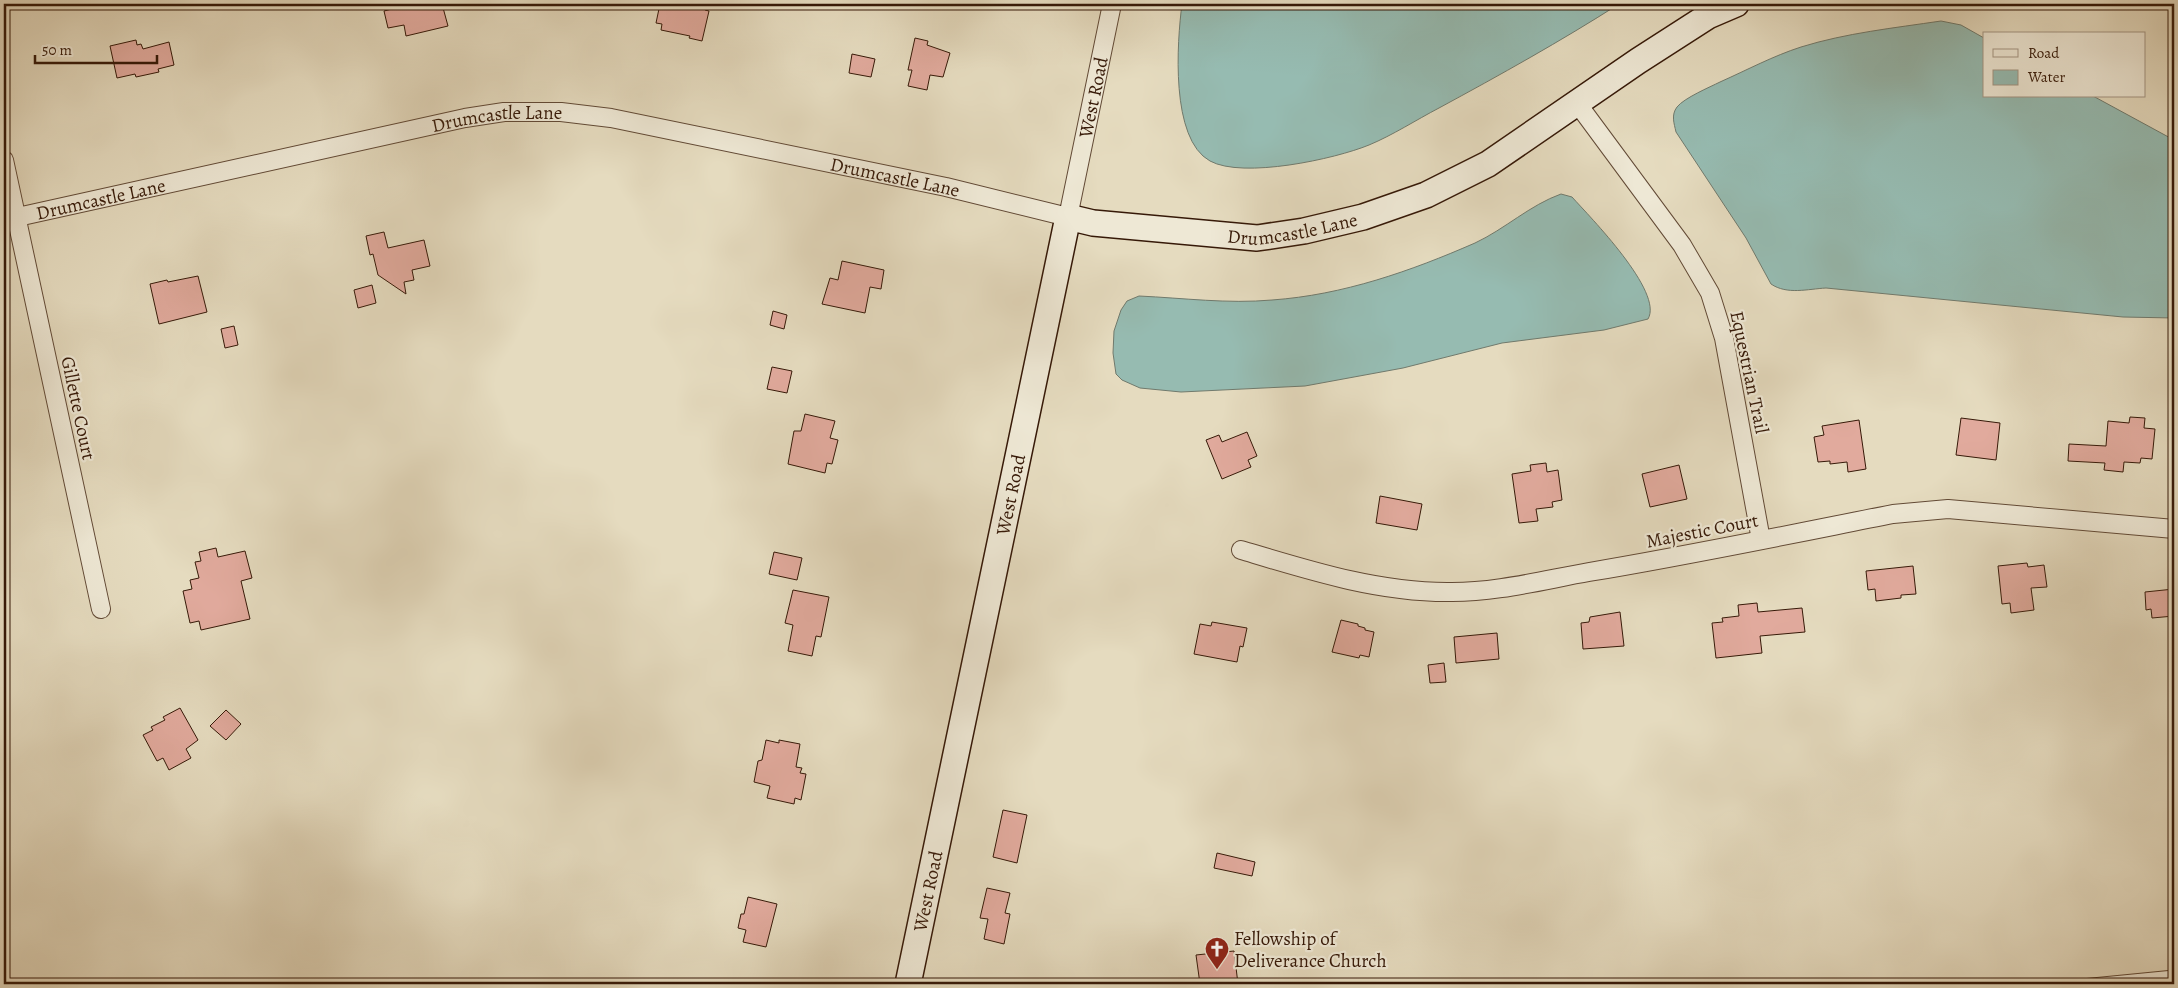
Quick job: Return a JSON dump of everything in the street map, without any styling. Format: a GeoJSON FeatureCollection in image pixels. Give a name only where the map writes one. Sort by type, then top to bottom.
{"type":"FeatureCollection","features":[{"type":"Feature","properties":{"kind":"street","name":"West Road"},"geometry":{"type":"LineString","coordinates":[[908,984],[1112,4]]}},
{"type":"Feature","properties":{"kind":"street","name":"Drumcastle Lane"},"geometry":{"type":"LineString","coordinates":[[10,218],[465,118],[504,112],[561,112],[604,117],[718,140],[1011,202],[1093,223],[1257,238],[1304,231],[1363,217],[1426,195],[1488,164],[1638,61],[1708,16],[1736,4]]}},
{"type":"Feature","properties":{"kind":"street","name":"Equestrian Trail"},"geometry":{"type":"LineString","coordinates":[[1577,103],[1682,245],[1710,293],[1724,338],[1761,540]]}},
{"type":"Feature","properties":{"kind":"street","name":"Gillette Court"},"geometry":{"type":"LineString","coordinates":[[4,160],[10,218],[101,609]]}},
{"type":"Feature","properties":{"kind":"street","name":"Majestic Court"},"geometry":{"type":"LineString","coordinates":[[1241,550],[1328,575],[1370,584],[1405,590],[1448,592],[1489,590],[1662,560],[1893,514],[1948,509],[2174,529]]}},
{"type":"Feature","properties":{"kind":"lane"},"geometry":{"type":"LineString","coordinates":[[2082,984],[2174,975]]}},
{"type":"Feature","properties":{"kind":"water"},"geometry":{"type":"Polygon","coordinates":[[[1182,4],[1619,4],[1507,70],[1369,145],[1312,161],[1266,168],[1244,168],[1225,166],[1210,161],[1197,149],[1188,133],[1182,112],[1179,89],[1178,65],[1182,4]]]}},
{"type":"Feature","properties":{"kind":"water"},"geometry":{"type":"Polygon","coordinates":[[[1941,21],[1961,25],[1983,37],[1983,98],[2097,98],[2174,140],[2174,318],[2123,317],[1826,288],[1791,290],[1771,284],[1746,238],[1676,132],[1674,122],[1675,110],[1685,100],[1704,90],[1770,59],[1801,47],[1853,34],[1941,21]]]}},
{"type":"Feature","properties":{"kind":"water"},"geometry":{"type":"Polygon","coordinates":[[[1561,194],[1572,197],[1623,255],[1645,291],[1650,307],[1648,319],[1604,330],[1502,343],[1403,368],[1305,386],[1181,392],[1140,388],[1122,380],[1116,374],[1113,353],[1114,331],[1121,310],[1127,301],[1139,296],[1255,301],[1298,297],[1351,287],[1401,272],[1475,243],[1539,204],[1561,194]]]}},
{"type":"Feature","properties":{"kind":"building"},"geometry":{"type":"Polygon","coordinates":[[[399,4],[442,4],[448,26],[406,36],[404,25],[388,28],[384,11],[400,7],[399,4]]]}},
{"type":"Feature","properties":{"kind":"building"},"geometry":{"type":"Polygon","coordinates":[[[660,4],[706,4],[705,10],[709,11],[702,41],[689,38],[690,36],[661,30],[662,24],[656,23],[660,4]]]}},
{"type":"Feature","properties":{"kind":"building"},"geometry":{"type":"Polygon","coordinates":[[[915,38],[928,41],[927,45],[950,53],[943,77],[930,75],[927,90],[908,86],[912,70],[908,70],[915,38]]]}},
{"type":"Feature","properties":{"kind":"building"},"geometry":{"type":"Polygon","coordinates":[[[136,40],[137,45],[141,44],[143,49],[169,42],[174,65],[158,69],[159,72],[136,77],[135,74],[117,78],[110,46],[136,40]]]}},
{"type":"Feature","properties":{"kind":"building"},"geometry":{"type":"Polygon","coordinates":[[[852,54],[875,59],[871,77],[849,73],[852,54]]]}},
{"type":"Feature","properties":{"kind":"building"},"geometry":{"type":"Polygon","coordinates":[[[384,232],[388,248],[424,240],[430,266],[412,270],[414,280],[404,282],[406,294],[378,275],[373,254],[370,255],[366,236],[384,232]]]}},
{"type":"Feature","properties":{"kind":"building"},"geometry":{"type":"Polygon","coordinates":[[[842,261],[884,270],[881,289],[870,287],[865,313],[822,304],[830,278],[838,280],[842,261]]]}},
{"type":"Feature","properties":{"kind":"building"},"geometry":{"type":"Polygon","coordinates":[[[198,276],[207,312],[159,324],[150,284],[198,276]]]}},
{"type":"Feature","properties":{"kind":"building"},"geometry":{"type":"Polygon","coordinates":[[[372,285],[376,303],[358,308],[354,290],[372,285]]]}},
{"type":"Feature","properties":{"kind":"building"},"geometry":{"type":"Polygon","coordinates":[[[773,311],[787,315],[784,329],[770,325],[773,311]]]}},
{"type":"Feature","properties":{"kind":"building"},"geometry":{"type":"Polygon","coordinates":[[[234,326],[238,345],[225,348],[221,329],[234,326]]]}},
{"type":"Feature","properties":{"kind":"building"},"geometry":{"type":"Polygon","coordinates":[[[772,367],[792,371],[787,393],[767,389],[772,367]]]}},
{"type":"Feature","properties":{"kind":"building"},"geometry":{"type":"Polygon","coordinates":[[[805,414],[835,421],[830,438],[838,440],[832,464],[827,463],[825,473],[788,464],[794,431],[801,431],[805,414]]]}},
{"type":"Feature","properties":{"kind":"building"},"geometry":{"type":"Polygon","coordinates":[[[2130,417],[2145,418],[2144,428],[2155,429],[2152,459],[2141,458],[2140,463],[2124,462],[2123,472],[2104,470],[2105,463],[2068,461],[2069,444],[2106,446],[2108,421],[2129,423],[2130,417]]]}},
{"type":"Feature","properties":{"kind":"building"},"geometry":{"type":"Polygon","coordinates":[[[1961,418],[2000,423],[1996,460],[1956,455],[1961,418]]]}},
{"type":"Feature","properties":{"kind":"building"},"geometry":{"type":"Polygon","coordinates":[[[1859,420],[1866,469],[1848,472],[1847,462],[1830,464],[1830,461],[1818,462],[1814,437],[1824,435],[1822,426],[1859,420]]]}},
{"type":"Feature","properties":{"kind":"building"},"geometry":{"type":"Polygon","coordinates":[[[1247,432],[1257,456],[1248,460],[1251,467],[1222,479],[1206,440],[1219,435],[1222,442],[1247,432]]]}},
{"type":"Feature","properties":{"kind":"building"},"geometry":{"type":"Polygon","coordinates":[[[1546,463],[1547,472],[1558,470],[1562,500],[1552,502],[1553,507],[1536,509],[1538,521],[1519,523],[1512,474],[1531,471],[1530,465],[1546,463]]]}},
{"type":"Feature","properties":{"kind":"building"},"geometry":{"type":"Polygon","coordinates":[[[1679,465],[1687,499],[1650,507],[1642,474],[1679,465]]]}},
{"type":"Feature","properties":{"kind":"building"},"geometry":{"type":"Polygon","coordinates":[[[1380,496],[1422,504],[1417,530],[1376,523],[1380,496]]]}},
{"type":"Feature","properties":{"kind":"building"},"geometry":{"type":"Polygon","coordinates":[[[216,548],[218,557],[245,551],[252,578],[241,581],[250,619],[201,630],[199,621],[190,623],[183,591],[192,589],[190,580],[199,578],[195,562],[201,561],[199,552],[216,548]]]}},
{"type":"Feature","properties":{"kind":"building"},"geometry":{"type":"Polygon","coordinates":[[[774,552],[802,558],[797,580],[769,574],[774,552]]]}},
{"type":"Feature","properties":{"kind":"building"},"geometry":{"type":"Polygon","coordinates":[[[2027,563],[2028,567],[2044,565],[2047,587],[2031,588],[2034,610],[2011,613],[2010,603],[2002,604],[1998,566],[2027,563]]]}},
{"type":"Feature","properties":{"kind":"building"},"geometry":{"type":"Polygon","coordinates":[[[1913,566],[1916,594],[1901,595],[1901,598],[1876,601],[1875,589],[1868,590],[1866,571],[1913,566]]]}},
{"type":"Feature","properties":{"kind":"building"},"geometry":{"type":"Polygon","coordinates":[[[2174,589],[2174,616],[2152,618],[2151,609],[2146,610],[2145,592],[2174,589]]]}},
{"type":"Feature","properties":{"kind":"building"},"geometry":{"type":"Polygon","coordinates":[[[793,590],[829,597],[821,637],[816,636],[812,656],[788,651],[793,625],[785,623],[793,590]]]}},
{"type":"Feature","properties":{"kind":"building"},"geometry":{"type":"Polygon","coordinates":[[[1757,603],[1758,612],[1802,608],[1805,632],[1760,636],[1762,653],[1716,658],[1712,623],[1723,622],[1722,618],[1739,616],[1738,605],[1757,603]]]}},
{"type":"Feature","properties":{"kind":"building"},"geometry":{"type":"Polygon","coordinates":[[[1620,612],[1624,646],[1583,649],[1581,623],[1589,622],[1590,617],[1620,612]]]}},
{"type":"Feature","properties":{"kind":"building"},"geometry":{"type":"Polygon","coordinates":[[[1341,620],[1358,624],[1358,626],[1365,628],[1365,630],[1374,632],[1369,657],[1360,655],[1359,658],[1332,652],[1341,620]]]}},
{"type":"Feature","properties":{"kind":"building"},"geometry":{"type":"Polygon","coordinates":[[[1212,622],[1247,628],[1243,647],[1240,646],[1237,662],[1194,654],[1200,624],[1211,626],[1212,622]]]}},
{"type":"Feature","properties":{"kind":"building"},"geometry":{"type":"Polygon","coordinates":[[[1497,633],[1499,659],[1456,663],[1454,637],[1497,633]]]}},
{"type":"Feature","properties":{"kind":"building"},"geometry":{"type":"Polygon","coordinates":[[[1444,663],[1446,682],[1430,683],[1428,665],[1444,663]]]}},
{"type":"Feature","properties":{"kind":"building"},"geometry":{"type":"Polygon","coordinates":[[[180,708],[198,740],[186,749],[191,758],[169,770],[163,758],[157,761],[143,735],[153,730],[151,727],[165,720],[163,717],[180,708]]]}},
{"type":"Feature","properties":{"kind":"building"},"geometry":{"type":"Polygon","coordinates":[[[226,710],[241,724],[226,740],[210,726],[226,710]]]}},
{"type":"Feature","properties":{"kind":"building"},"geometry":{"type":"Polygon","coordinates":[[[766,740],[779,743],[779,740],[800,744],[796,767],[802,768],[800,773],[806,774],[801,800],[795,798],[794,804],[767,798],[770,786],[754,782],[758,761],[762,760],[766,740]]]}},
{"type":"Feature","properties":{"kind":"building"},"geometry":{"type":"Polygon","coordinates":[[[1003,810],[1027,815],[1017,863],[993,857],[1003,810]]]}},
{"type":"Feature","properties":{"kind":"building"},"geometry":{"type":"Polygon","coordinates":[[[1217,853],[1255,862],[1252,876],[1214,868],[1217,853]]]}},
{"type":"Feature","properties":{"kind":"building"},"geometry":{"type":"Polygon","coordinates":[[[987,888],[1010,893],[1005,913],[1010,914],[1004,944],[984,939],[988,919],[980,918],[987,888]]]}},
{"type":"Feature","properties":{"kind":"building"},"geometry":{"type":"Polygon","coordinates":[[[748,897],[777,904],[766,947],[743,942],[746,930],[738,928],[748,897]]]}},
{"type":"Feature","properties":{"kind":"building","name":"Fellowship of Deliverance Church"},"geometry":{"type":"Polygon","coordinates":[[[1234,951],[1238,984],[1200,984],[1196,955],[1234,951]]]}},
{"type":"Feature","properties":{"kind":"place","name":"Fellowship of Deliverance Church"},"geometry":{"type":"Point","coordinates":[1217,970]}}]}
